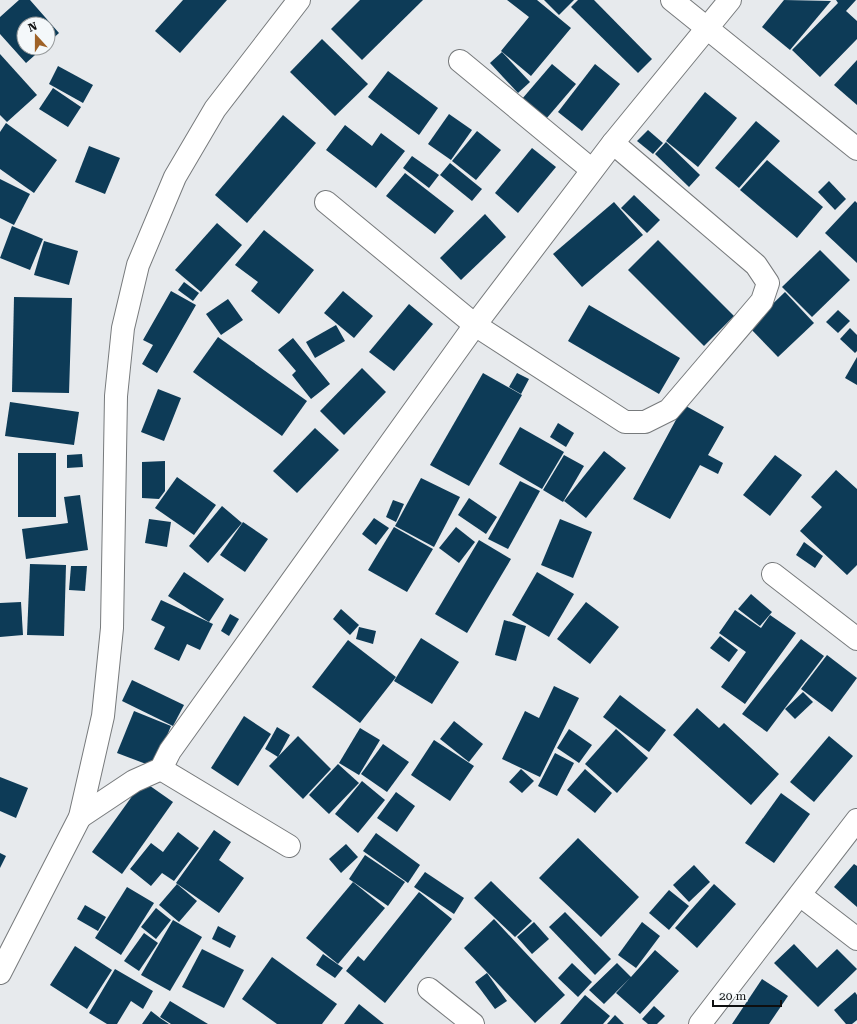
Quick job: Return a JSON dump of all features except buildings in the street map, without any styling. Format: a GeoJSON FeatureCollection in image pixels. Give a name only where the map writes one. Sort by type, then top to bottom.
{"type":"FeatureCollection","features":[{"type":"Feature","properties":{"kind":"street"},"geometry":{"type":"LineString","coordinates":[[0,973],[80,817],[103,716],[112,628],[116,396],[123,328],[138,265],[175,177],[215,109],[299,0]]}},
{"type":"Feature","properties":{"kind":"street"},"geometry":{"type":"LineString","coordinates":[[672,0],[857,149]]}},
{"type":"Feature","properties":{"kind":"street"},"geometry":{"type":"LineString","coordinates":[[80,817],[134,782],[161,769],[170,751],[475,325],[613,142],[730,0]]}},
{"type":"Feature","properties":{"kind":"street"},"geometry":{"type":"LineString","coordinates":[[460,61],[592,170]]}},
{"type":"Feature","properties":{"kind":"street"},"geometry":{"type":"LineString","coordinates":[[326,202],[475,325],[625,422],[645,422],[668,410],[762,301],[768,282],[756,265],[613,142]]}},
{"type":"Feature","properties":{"kind":"street"},"geometry":{"type":"LineString","coordinates":[[773,574],[857,639]]}},
{"type":"Feature","properties":{"kind":"street"},"geometry":{"type":"LineString","coordinates":[[161,769],[289,846]]}},
{"type":"Feature","properties":{"kind":"street"},"geometry":{"type":"LineString","coordinates":[[701,1024],[857,820]]}},
{"type":"Feature","properties":{"kind":"street"},"geometry":{"type":"LineString","coordinates":[[800,895],[857,939]]}},
{"type":"Feature","properties":{"kind":"street"},"geometry":{"type":"LineString","coordinates":[[429,989],[473,1024]]}}]}
